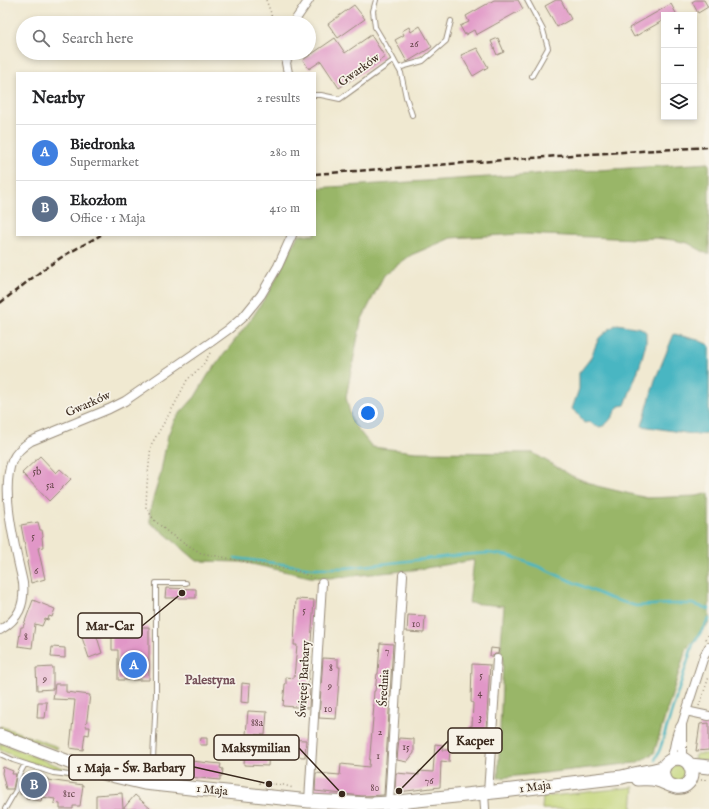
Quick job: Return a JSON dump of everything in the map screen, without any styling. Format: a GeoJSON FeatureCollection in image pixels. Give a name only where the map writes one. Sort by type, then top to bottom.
{"type":"FeatureCollection","features":[{"type":"Feature","properties":{"kind":"main road","name":"1 Maja"},"geometry":{"type":"LineString","coordinates":[[0,736],[90,770],[152,784],[309,801],[371,804],[486,793],[622,777],[634,773],[649,772],[667,764]]}},
{"type":"Feature","properties":{"kind":"main road"},"geometry":{"type":"LineString","coordinates":[[690,768],[690,780],[684,786],[675,788],[667,784],[663,776],[667,764],[677,758],[680,758],[690,768],[709,775]]}},
{"type":"Feature","properties":{"kind":"main road"},"geometry":{"type":"LineString","coordinates":[[690,768],[709,767]]}},
{"type":"Feature","properties":{"kind":"main road","name":"1 Maja"},"geometry":{"type":"LineString","coordinates":[[622,777],[655,779],[667,784]]}},
{"type":"Feature","properties":{"kind":"street"},"geometry":{"type":"LineString","coordinates":[[298,16],[309,0]]}},
{"type":"Feature","properties":{"kind":"street"},"geometry":{"type":"LineString","coordinates":[[287,60],[288,72]]}},
{"type":"Feature","properties":{"kind":"street","name":"Gwarków"},"geometry":{"type":"LineString","coordinates":[[0,630],[17,615],[24,592],[8,503],[8,478],[11,463],[14,457],[23,446],[125,401],[229,329],[244,316],[262,295],[278,266],[292,236]]}},
{"type":"Feature","properties":{"kind":"street","name":"Średnia"},"geometry":{"type":"LineString","coordinates":[[389,803],[403,575]]}},
{"type":"Feature","properties":{"kind":"street","name":"Świętej Barbary"},"geometry":{"type":"LineString","coordinates":[[309,801],[322,583]]}},
{"type":"Feature","properties":{"kind":"street"},"geometry":{"type":"LineString","coordinates":[[667,764],[673,755],[677,735],[704,656],[709,646]]}},
{"type":"Feature","properties":{"kind":"street"},"geometry":{"type":"LineString","coordinates":[[485,809],[497,659]]}},
{"type":"Feature","properties":{"kind":"street"},"geometry":{"type":"LineString","coordinates":[[686,711],[709,716]]}},
{"type":"Feature","properties":{"kind":"street"},"geometry":{"type":"LineString","coordinates":[[682,724],[682,754],[690,768]]}},
{"type":"Feature","properties":{"kind":"lane","name":"Gwarków"},"geometry":{"type":"LineString","coordinates":[[376,0],[373,12],[375,27],[401,73],[406,97],[412,115]]}},
{"type":"Feature","properties":{"kind":"lane"},"geometry":{"type":"LineString","coordinates":[[527,0],[544,30],[548,48],[532,76]]}},
{"type":"Feature","properties":{"kind":"lane"},"geometry":{"type":"LineString","coordinates":[[398,68],[423,60],[446,41],[451,21]]}},
{"type":"Feature","properties":{"kind":"lane","name":"Gwarków"},"geometry":{"type":"LineString","coordinates":[[316,95],[340,99],[394,60]]}},
{"type":"Feature","properties":{"kind":"lane"},"geometry":{"type":"LineString","coordinates":[[152,784],[156,694],[156,582],[186,583]]}},
{"type":"Feature","properties":{"kind":"lane"},"geometry":{"type":"LineString","coordinates":[[0,754],[13,760],[53,773],[78,776],[90,770]]}},
{"type":"Feature","properties":{"kind":"lane"},"geometry":{"type":"LineString","coordinates":[[5,809],[16,790],[19,775],[25,764]]}},
{"type":"Feature","properties":{"kind":"path"},"geometry":{"type":"LineString","coordinates":[[266,0],[271,16]]}},
{"type":"Feature","properties":{"kind":"path"},"geometry":{"type":"LineString","coordinates":[[211,352],[203,365],[187,380],[152,445],[147,484],[146,507],[154,520],[170,534],[201,553],[300,572],[322,583]]}},
{"type":"Feature","properties":{"kind":"path"},"geometry":{"type":"LineString","coordinates":[[696,714],[709,677]]}},
{"type":"Feature","properties":{"kind":"path"},"geometry":{"type":"LineString","coordinates":[[259,783],[279,785]]}},
{"type":"Feature","properties":{"kind":"green space"},"geometry":{"type":"Polygon","coordinates":[[[709,163],[709,255],[688,243],[673,240],[655,238],[636,239],[521,234],[451,238],[411,255],[384,275],[361,321],[346,397],[352,422],[372,447],[416,452],[533,453],[572,476],[597,486],[647,498],[697,496],[709,493],[709,623],[686,649],[654,753],[644,759],[635,763],[498,778],[503,660],[500,656],[504,606],[469,603],[474,560],[413,570],[329,578],[310,577],[243,562],[197,561],[162,531],[150,523],[150,511],[160,476],[168,435],[175,419],[195,397],[208,375],[252,318],[270,290],[297,236],[316,236],[316,188],[709,163]]]}},
{"type":"Feature","properties":{"kind":"green space"},"geometry":{"type":"Polygon","coordinates":[[[0,726],[58,747],[57,749],[0,730],[0,726]]]}},
{"type":"Feature","properties":{"kind":"green space"},"geometry":{"type":"Polygon","coordinates":[[[0,743],[71,771],[28,762],[0,750],[0,743]]]}},
{"type":"Feature","properties":{"kind":"green space"},"geometry":{"type":"Polygon","coordinates":[[[697,754],[709,754],[709,761],[694,760],[697,754]]]}},
{"type":"Feature","properties":{"kind":"green space"},"geometry":{"type":"Polygon","coordinates":[[[677,765],[683,767],[685,773],[683,779],[677,781],[671,779],[669,773],[671,767],[677,765]]]}},
{"type":"Feature","properties":{"kind":"green space"},"geometry":{"type":"Polygon","coordinates":[[[634,787],[632,809],[542,809],[543,797],[634,787]]]}},
{"type":"Feature","properties":{"kind":"water"},"geometry":{"type":"Polygon","coordinates":[[[617,324],[641,328],[646,332],[646,343],[640,365],[625,405],[619,406],[607,423],[599,427],[590,422],[584,423],[578,414],[572,409],[579,389],[579,373],[590,359],[599,338],[617,324]]]}},
{"type":"Feature","properties":{"kind":"water"},"geometry":{"type":"Polygon","coordinates":[[[674,334],[698,340],[709,345],[709,432],[698,435],[642,426],[655,380],[674,334]]]}},
{"type":"Feature","properties":{"kind":"building"},"geometry":{"type":"Polygon","coordinates":[[[494,0],[518,0],[523,9],[476,35],[474,30],[465,35],[460,26],[469,22],[466,16],[494,0]]]}},
{"type":"Feature","properties":{"kind":"building"},"geometry":{"type":"Polygon","coordinates":[[[556,0],[561,0],[571,19],[557,27],[545,6],[556,0]]]}},
{"type":"Feature","properties":{"kind":"building"},"geometry":{"type":"Polygon","coordinates":[[[695,0],[704,0],[708,7],[698,13],[692,2],[695,0]]]}},
{"type":"Feature","properties":{"kind":"building"},"geometry":{"type":"Polygon","coordinates":[[[671,4],[675,12],[661,12],[661,22],[634,37],[629,28],[671,4]]]}},
{"type":"Feature","properties":{"kind":"building"},"geometry":{"type":"Polygon","coordinates":[[[354,5],[365,19],[338,38],[328,24],[354,5]]]}},
{"type":"Feature","properties":{"kind":"building"},"geometry":{"type":"Polygon","coordinates":[[[420,26],[432,47],[407,62],[395,40],[404,35],[402,31],[409,27],[411,32],[420,26]]]}},
{"type":"Feature","properties":{"kind":"building"},"geometry":{"type":"Polygon","coordinates":[[[371,35],[385,57],[339,88],[321,61],[309,69],[303,60],[316,60],[316,51],[335,38],[345,53],[371,35]]]}},
{"type":"Feature","properties":{"kind":"building"},"geometry":{"type":"Polygon","coordinates":[[[498,38],[504,52],[497,55],[491,41],[498,38]]]}},
{"type":"Feature","properties":{"kind":"building"},"geometry":{"type":"Polygon","coordinates":[[[477,48],[488,67],[473,76],[461,55],[477,48]]]}},
{"type":"Feature","properties":{"kind":"building"},"geometry":{"type":"Polygon","coordinates":[[[40,456],[56,473],[60,469],[71,479],[49,501],[22,473],[40,456]]]}},
{"type":"Feature","properties":{"kind":"building"},"geometry":{"type":"Polygon","coordinates":[[[38,522],[43,536],[43,547],[38,548],[45,579],[31,583],[21,525],[38,522]]]}},
{"type":"Feature","properties":{"kind":"building"},"geometry":{"type":"Polygon","coordinates":[[[166,588],[196,589],[196,598],[165,598],[166,588]]]}},
{"type":"Feature","properties":{"kind":"building"},"geometry":{"type":"Polygon","coordinates":[[[296,599],[314,600],[308,685],[310,685],[309,708],[283,706],[286,677],[294,678],[297,645],[294,645],[296,599]]]}},
{"type":"Feature","properties":{"kind":"building"},"geometry":{"type":"Polygon","coordinates":[[[33,600],[55,609],[52,617],[49,616],[48,620],[45,619],[42,626],[35,624],[32,648],[18,646],[21,627],[23,627],[33,600]]]}},
{"type":"Feature","properties":{"kind":"building"},"geometry":{"type":"Polygon","coordinates":[[[408,615],[425,616],[424,633],[407,632],[408,615]]]}},
{"type":"Feature","properties":{"kind":"building"},"geometry":{"type":"Polygon","coordinates":[[[93,624],[102,653],[89,658],[79,629],[93,624]]]}},
{"type":"Feature","properties":{"kind":"building"},"geometry":{"type":"Polygon","coordinates":[[[112,627],[149,627],[149,680],[118,680],[118,650],[112,650],[112,627]]]}},
{"type":"Feature","properties":{"kind":"building"},"geometry":{"type":"Polygon","coordinates":[[[380,643],[393,644],[384,795],[362,796],[315,791],[316,773],[340,775],[341,764],[369,767],[374,691],[378,674],[380,643]]]}},
{"type":"Feature","properties":{"kind":"building"},"geometry":{"type":"Polygon","coordinates":[[[52,647],[65,648],[65,658],[51,657],[52,647]]]}},
{"type":"Feature","properties":{"kind":"building"},"geometry":{"type":"Polygon","coordinates":[[[491,648],[499,649],[498,654],[490,656],[491,648]]]}},
{"type":"Feature","properties":{"kind":"building"},"geometry":{"type":"Polygon","coordinates":[[[323,658],[338,659],[338,667],[340,667],[336,719],[319,718],[323,658]]]}},
{"type":"Feature","properties":{"kind":"building"},"geometry":{"type":"Polygon","coordinates":[[[472,664],[490,665],[485,747],[469,746],[473,703],[471,702],[472,664]]]}},
{"type":"Feature","properties":{"kind":"building"},"geometry":{"type":"Polygon","coordinates":[[[53,667],[53,689],[37,690],[36,668],[53,667]]]}},
{"type":"Feature","properties":{"kind":"building"},"geometry":{"type":"Polygon","coordinates":[[[242,683],[250,684],[249,703],[241,702],[242,683]]]}},
{"type":"Feature","properties":{"kind":"building"},"geometry":{"type":"Polygon","coordinates":[[[55,684],[66,684],[66,692],[90,695],[86,727],[90,727],[89,735],[85,734],[83,750],[70,748],[75,700],[53,699],[55,684]]]}},
{"type":"Feature","properties":{"kind":"building"},"geometry":{"type":"Polygon","coordinates":[[[38,702],[47,702],[45,718],[37,718],[38,702]]]}},
{"type":"Feature","properties":{"kind":"building"},"geometry":{"type":"Polygon","coordinates":[[[248,711],[267,712],[265,735],[246,734],[248,711]]]}},
{"type":"Feature","properties":{"kind":"building"},"geometry":{"type":"Polygon","coordinates":[[[709,723],[709,750],[696,751],[700,724],[709,723]]]}},
{"type":"Feature","properties":{"kind":"building"},"geometry":{"type":"Polygon","coordinates":[[[201,738],[207,738],[207,745],[200,745],[201,738]]]}},
{"type":"Feature","properties":{"kind":"building"},"geometry":{"type":"Polygon","coordinates":[[[399,738],[414,739],[414,753],[407,762],[397,760],[399,738]]]}},
{"type":"Feature","properties":{"kind":"building"},"geometry":{"type":"Polygon","coordinates":[[[283,739],[306,740],[305,757],[282,756],[283,739]]]}},
{"type":"Feature","properties":{"kind":"building"},"geometry":{"type":"Polygon","coordinates":[[[435,744],[443,745],[442,750],[450,750],[449,762],[441,761],[440,787],[398,792],[395,789],[396,773],[419,775],[419,771],[433,772],[435,744]]]}},
{"type":"Feature","properties":{"kind":"building"},"geometry":{"type":"Polygon","coordinates":[[[253,747],[269,751],[268,766],[244,765],[245,749],[253,750],[253,747]]]}},
{"type":"Feature","properties":{"kind":"building"},"geometry":{"type":"Polygon","coordinates":[[[170,759],[221,764],[220,768],[223,769],[222,776],[220,776],[220,780],[169,775],[167,771],[170,759]]]}},
{"type":"Feature","properties":{"kind":"building"},"geometry":{"type":"Polygon","coordinates":[[[3,767],[13,771],[12,774],[16,774],[13,789],[6,789],[2,773],[3,767]]]}},
{"type":"Feature","properties":{"kind":"building"},"geometry":{"type":"Polygon","coordinates":[[[23,775],[83,785],[80,806],[73,806],[73,809],[60,809],[60,804],[54,803],[55,799],[42,797],[41,801],[26,799],[27,795],[20,794],[23,775]]]}},
{"type":"Feature","properties":{"kind":"building"},"geometry":{"type":"Polygon","coordinates":[[[122,793],[123,809],[96,809],[96,795],[122,793]]]}},
{"type":"Feature","properties":{"kind":"building"},"geometry":{"type":"Polygon","coordinates":[[[135,795],[151,809],[123,809],[135,795]]]}},
{"type":"Feature","properties":{"kind":"waterway"},"geometry":{"type":"LineString","coordinates":[[235,558],[313,568],[345,568],[488,553],[510,556],[537,566],[609,598],[636,606],[692,604],[709,609]]}},
{"type":"Feature","properties":{"kind":"waterway"},"geometry":{"type":"LineString","coordinates":[[655,760],[660,749],[693,644],[709,619]]}},
{"type":"Feature","properties":{"kind":"railway"},"geometry":{"type":"LineString","coordinates":[[316,174],[572,155],[709,147]]}},
{"type":"Feature","properties":{"kind":"railway"},"geometry":{"type":"LineString","coordinates":[[0,303],[44,269],[65,255],[99,236]]}},
{"type":"Feature","properties":{"kind":"place","name":"Mar-Car"},"geometry":{"type":"Point","coordinates":[182,593]}},
{"type":"Feature","properties":{"kind":"place","name":"Biedronka"},"geometry":{"type":"Point","coordinates":[134,665]}},
{"type":"Feature","properties":{"kind":"place","name":"1 Maja - Św. Barbary"},"geometry":{"type":"Point","coordinates":[269,784]}},
{"type":"Feature","properties":{"kind":"place","name":"Ekozłom"},"geometry":{"type":"Point","coordinates":[34,785]}},
{"type":"Feature","properties":{"kind":"place","name":"Kacper"},"geometry":{"type":"Point","coordinates":[399,791]}},
{"type":"Feature","properties":{"kind":"place","name":"Maksymilian"},"geometry":{"type":"Point","coordinates":[342,794]}},
{"type":"Feature","properties":{"kind":"district","name":"Palestyna"},"geometry":{"type":"Point","coordinates":[210,680]}}]}
